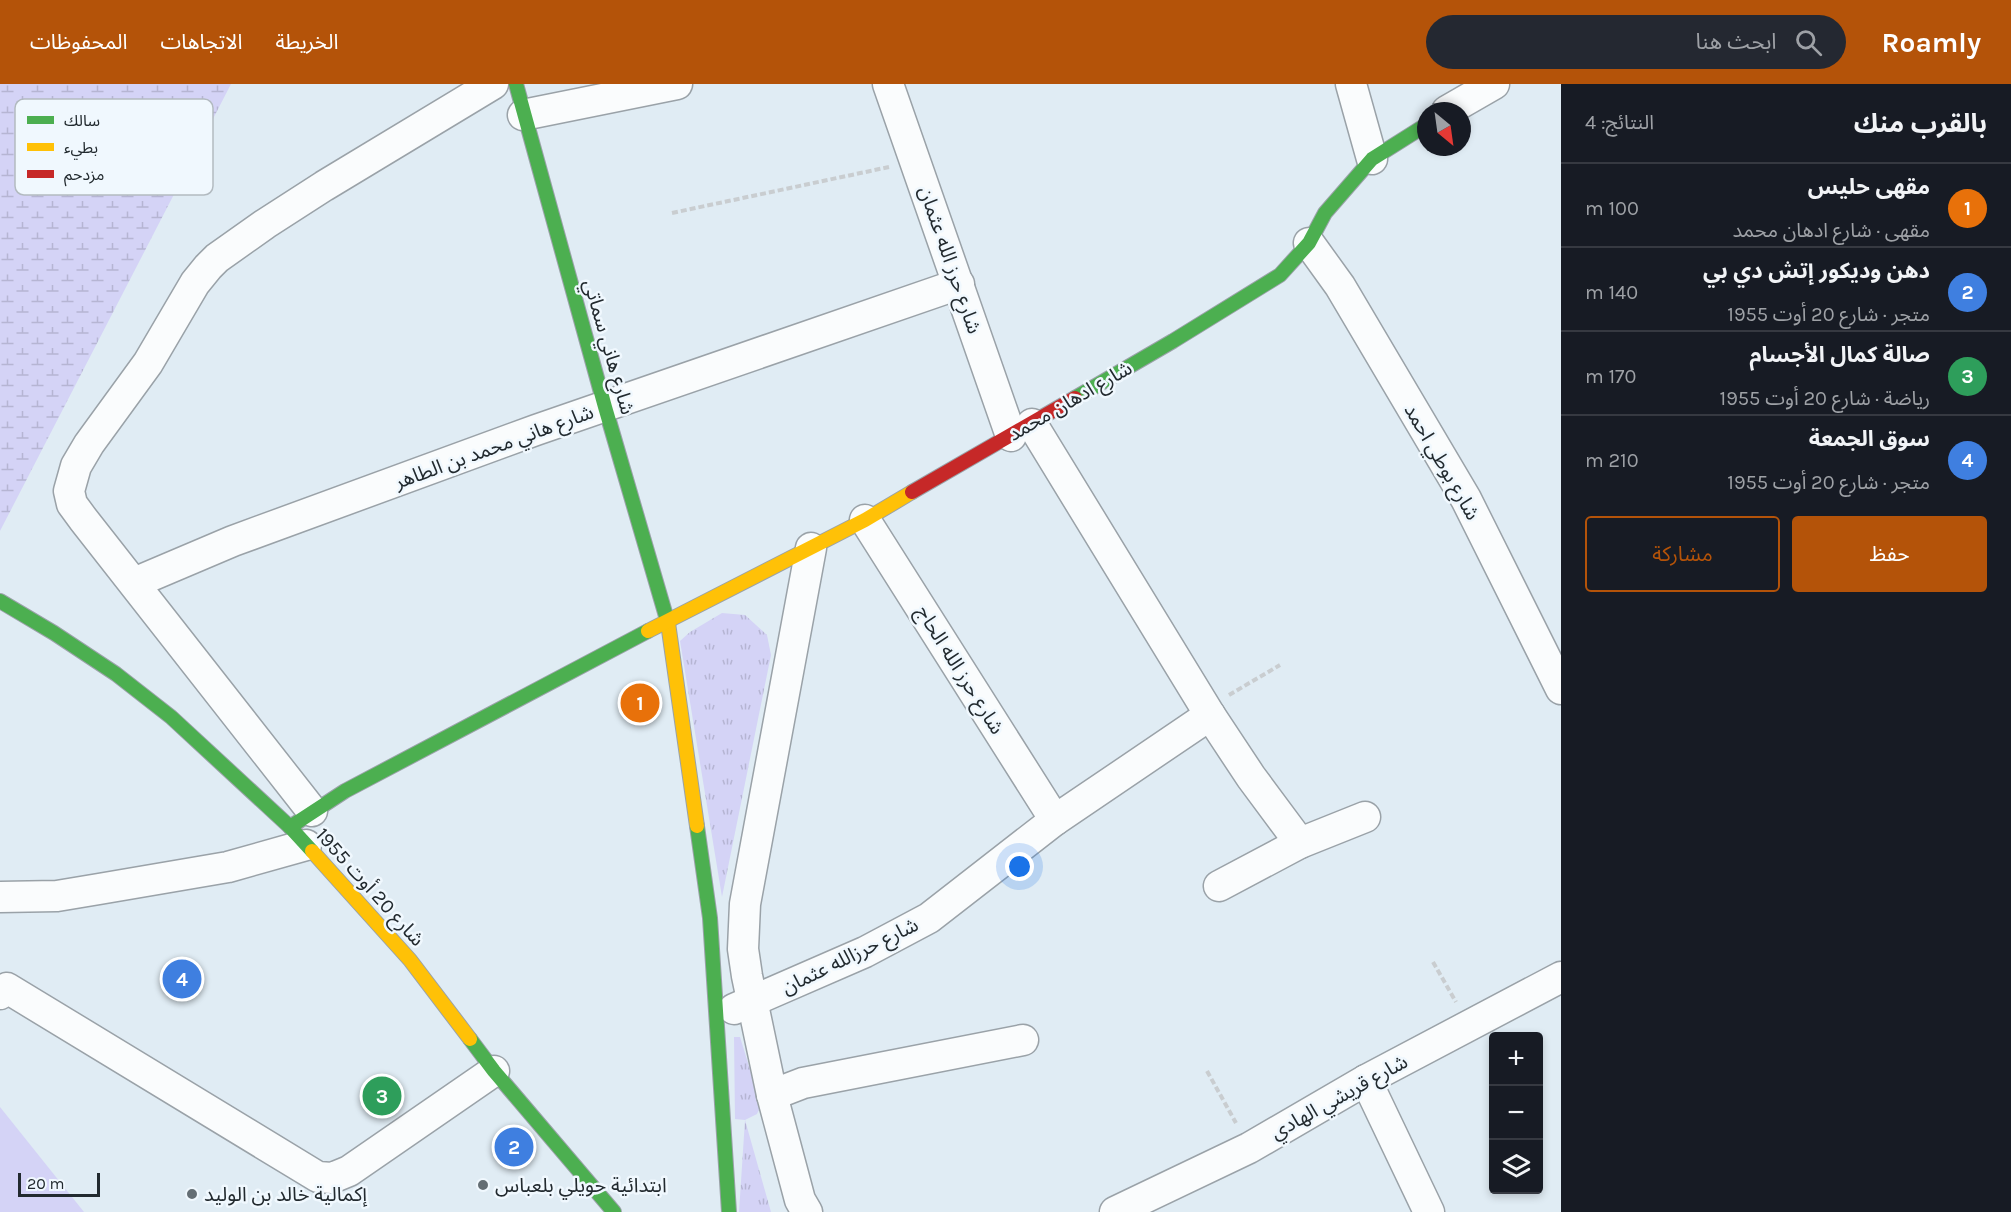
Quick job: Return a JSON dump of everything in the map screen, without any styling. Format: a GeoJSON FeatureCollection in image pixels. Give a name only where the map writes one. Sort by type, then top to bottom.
{"type":"FeatureCollection","features":[{"type":"Feature","properties":{"kind":"street"},"geometry":{"type":"LineString","coordinates":[[0,897],[57,896],[228,867],[303,827],[134,583],[72,504],[69,491],[71,480],[88,444],[148,363],[195,283],[217,258],[324,186],[493,84]]}},
{"type":"Feature","properties":{"kind":"street","name":"شارع هاني سماتي"},"geometry":{"type":"LineString","coordinates":[[516,84],[605,406],[668,620],[710,918],[729,1212]]}},
{"type":"Feature","properties":{"kind":"street"},"geometry":{"type":"LineString","coordinates":[[523,115],[676,84]]}},
{"type":"Feature","properties":{"kind":"street","name":"شارع حرز الله عثمان"},"geometry":{"type":"LineString","coordinates":[[888,84],[959,284],[1022,430],[1251,777],[1300,843]]}},
{"type":"Feature","properties":{"kind":"street"},"geometry":{"type":"LineString","coordinates":[[1350,84],[1372,159]]}},
{"type":"Feature","properties":{"kind":"street"},"geometry":{"type":"LineString","coordinates":[[1463,102],[1494,84]]}},
{"type":"Feature","properties":{"kind":"street","name":"شارع ادهان محمد"},"geometry":{"type":"LineString","coordinates":[[303,827],[668,620],[865,520],[1173,341],[1280,275],[1309,243],[1325,213],[1372,159],[1417,130]]}},
{"type":"Feature","properties":{"kind":"street","name":"شارع بوطي احمد"},"geometry":{"type":"LineString","coordinates":[[1309,243],[1340,286],[1466,499],[1561,689]]}},
{"type":"Feature","properties":{"kind":"street","name":"شارع هاني محمد بن الطاهر"},"geometry":{"type":"LineString","coordinates":[[134,583],[232,541],[605,406],[959,284]]}},
{"type":"Feature","properties":{"kind":"street","name":"شارع حرز الله الحاج"},"geometry":{"type":"LineString","coordinates":[[865,520],[1056,820]]}},
{"type":"Feature","properties":{"kind":"street"},"geometry":{"type":"LineString","coordinates":[[801,1208],[772,1095],[743,949],[745,904],[811,548]]}},
{"type":"Feature","properties":{"kind":"street","name":"شارع 20 أوت 1955"},"geometry":{"type":"LineString","coordinates":[[0,601],[116,674],[303,827],[410,960],[494,1071],[615,1212]]}},
{"type":"Feature","properties":{"kind":"street","name":"شارع حرزالله عثمان"},"geometry":{"type":"LineString","coordinates":[[717,1015],[753,1002],[865,952],[929,918],[1206,709]]}},
{"type":"Feature","properties":{"kind":"street"},"geometry":{"type":"LineString","coordinates":[[1219,886],[1300,843],[1365,817]]}},
{"type":"Feature","properties":{"kind":"street","name":"شارع قريشي الهادي"},"geometry":{"type":"LineString","coordinates":[[1115,1212],[1249,1148],[1366,1080],[1561,977]]}},
{"type":"Feature","properties":{"kind":"street"},"geometry":{"type":"LineString","coordinates":[[2,988],[318,1177],[332,1178],[350,1171],[494,1071]]}},
{"type":"Feature","properties":{"kind":"street"},"geometry":{"type":"LineString","coordinates":[[772,1095],[803,1083],[1023,1040]]}},
{"type":"Feature","properties":{"kind":"street"},"geometry":{"type":"LineString","coordinates":[[1366,1080],[1429,1212]]}},
{"type":"Feature","properties":{"kind":"path"},"geometry":{"type":"LineString","coordinates":[[672,213],[916,161]]}},
{"type":"Feature","properties":{"kind":"path"},"geometry":{"type":"LineString","coordinates":[[1206,709],[1280,664]]}},
{"type":"Feature","properties":{"kind":"path"},"geometry":{"type":"LineString","coordinates":[[1433,962],[1470,1026]]}},
{"type":"Feature","properties":{"kind":"path"},"geometry":{"type":"LineString","coordinates":[[1207,1071],[1249,1148]]}},
{"type":"Feature","properties":{"kind":"green space"},"geometry":{"type":"Polygon","coordinates":[[[0,84],[231,84],[213,119],[213,99],[15,99],[15,195],[174,195],[0,531],[0,84]]]}},
{"type":"Feature","properties":{"kind":"green space"},"geometry":{"type":"Polygon","coordinates":[[[722,613],[745,615],[767,635],[771,655],[722,897],[680,641],[690,632],[722,613]]]}},
{"type":"Feature","properties":{"kind":"green space"},"geometry":{"type":"Polygon","coordinates":[[[734,1037],[740,1037],[761,1105],[757,1114],[745,1120],[735,1119],[734,1037]]]}},
{"type":"Feature","properties":{"kind":"green space"},"geometry":{"type":"Polygon","coordinates":[[[0,1107],[84,1212],[0,1212],[0,1107]]]}},
{"type":"Feature","properties":{"kind":"green space"},"geometry":{"type":"Polygon","coordinates":[[[745,1120],[771,1212],[739,1212],[745,1120]]]}},
{"type":"Feature","properties":{"kind":"traffic: fast"},"geometry":{"type":"LineString","coordinates":[[516,84],[605,407],[668,623]]}},
{"type":"Feature","properties":{"kind":"traffic: fast"},"geometry":{"type":"LineString","coordinates":[[1075,398],[1280,275],[1309,243],[1325,213],[1372,159],[1417,131]]}},
{"type":"Feature","properties":{"kind":"traffic: fast"},"geometry":{"type":"LineString","coordinates":[[0,601],[116,674],[171,717],[290,827],[312,851]]}},
{"type":"Feature","properties":{"kind":"traffic: fast"},"geometry":{"type":"LineString","coordinates":[[290,827],[345,791],[648,631]]}},
{"type":"Feature","properties":{"kind":"traffic: fast"},"geometry":{"type":"LineString","coordinates":[[697,826],[710,918],[729,1212]]}},
{"type":"Feature","properties":{"kind":"traffic: fast"},"geometry":{"type":"LineString","coordinates":[[470,1039],[494,1071],[614,1212]]}},
{"type":"Feature","properties":{"kind":"traffic: slow"},"geometry":{"type":"LineString","coordinates":[[648,631],[865,520],[912,492]]}},
{"type":"Feature","properties":{"kind":"traffic: slow"},"geometry":{"type":"LineString","coordinates":[[668,623],[697,826]]}},
{"type":"Feature","properties":{"kind":"traffic: slow"},"geometry":{"type":"LineString","coordinates":[[312,851],[410,960],[470,1039]]}},
{"type":"Feature","properties":{"kind":"traffic: jam"},"geometry":{"type":"LineString","coordinates":[[912,492],[1075,398]]}},
{"type":"Feature","properties":{"kind":"place","name":"مقهى حليس"},"geometry":{"type":"Point","coordinates":[640,703]}},
{"type":"Feature","properties":{"kind":"place","name":"سوق الجمعة"},"geometry":{"type":"Point","coordinates":[182,979]}},
{"type":"Feature","properties":{"kind":"place","name":"صالة كمال الأجسام"},"geometry":{"type":"Point","coordinates":[382,1096]}},
{"type":"Feature","properties":{"kind":"place","name":"دهن وديكور إتش دي بي"},"geometry":{"type":"Point","coordinates":[514,1147]}},
{"type":"Feature","properties":{"kind":"place","name":"ابتدائية حويلي بلعباس"},"geometry":{"type":"Point","coordinates":[483,1185]}},
{"type":"Feature","properties":{"kind":"place","name":"إكمالية خالد بن الوليد"},"geometry":{"type":"Point","coordinates":[192,1194]}}]}
